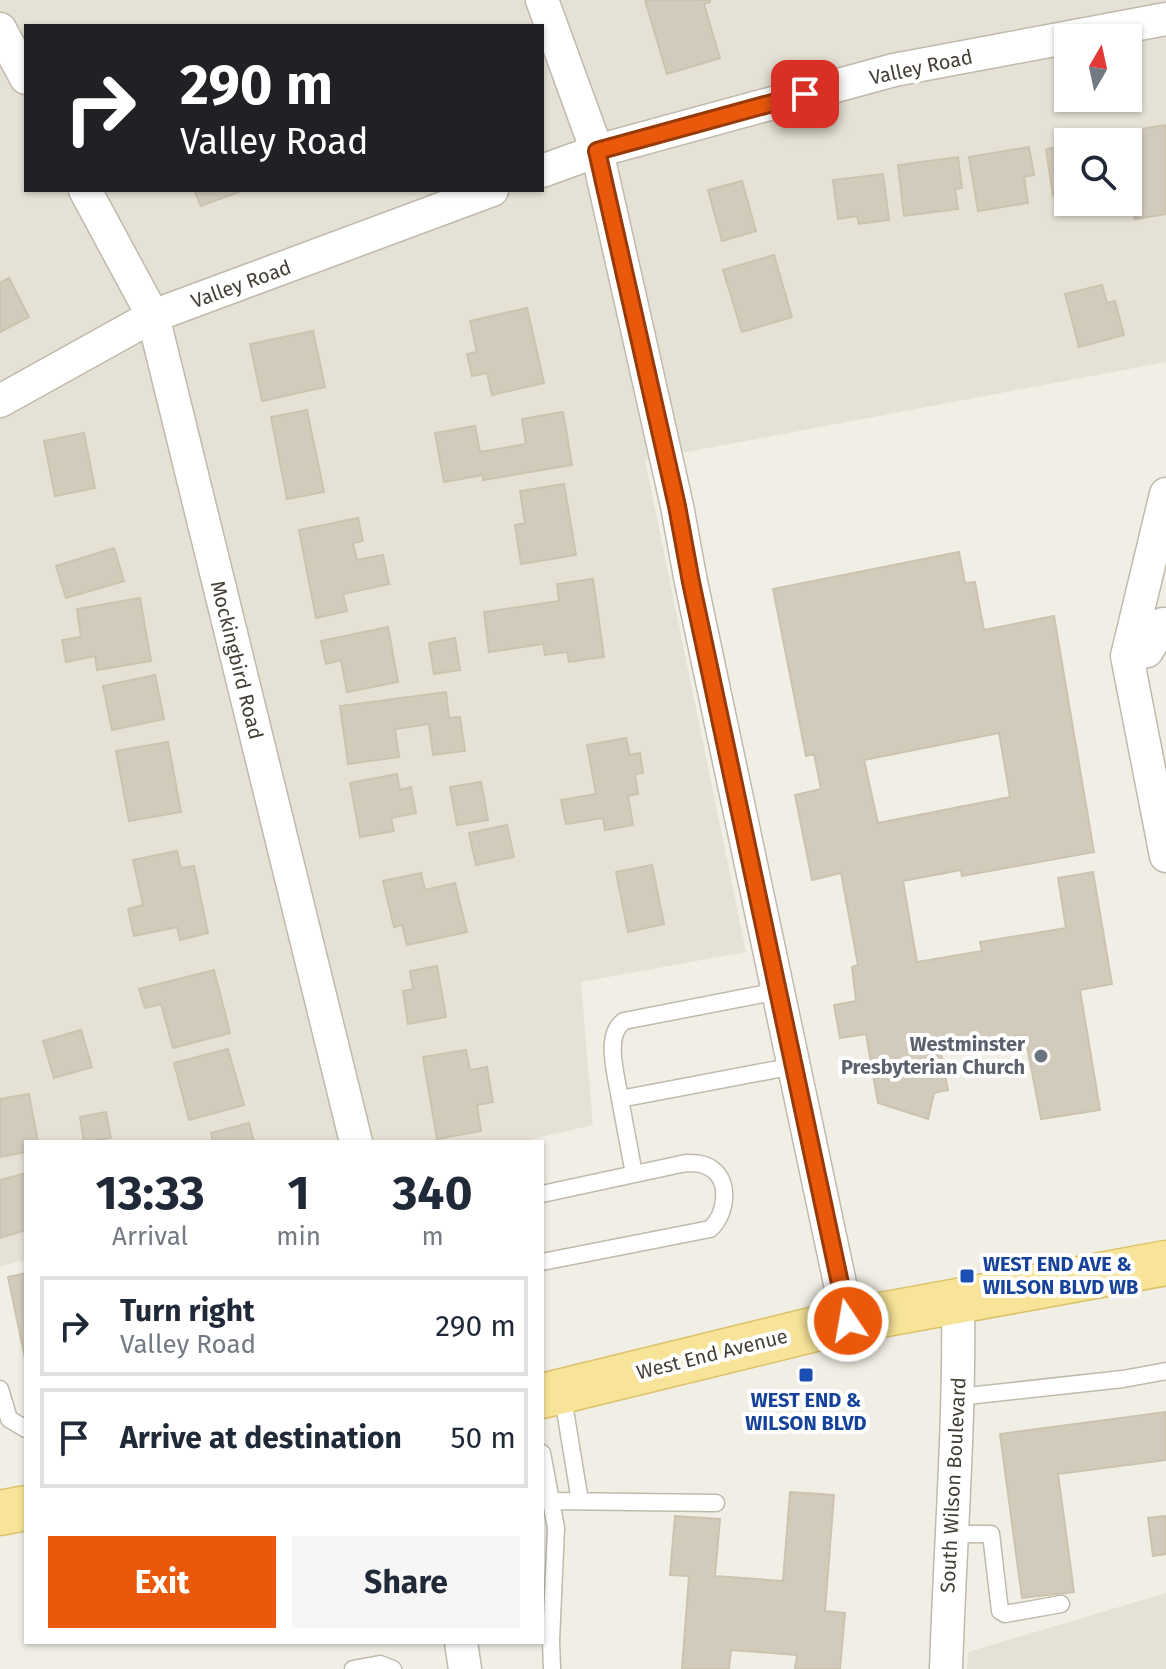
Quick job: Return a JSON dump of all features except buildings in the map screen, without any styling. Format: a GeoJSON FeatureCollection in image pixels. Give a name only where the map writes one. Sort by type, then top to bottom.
{"type":"FeatureCollection","features":[{"type":"Feature","properties":{"kind":"main road","name":"West End Avenue"},"geometry":{"type":"LineString","coordinates":[[552,1394],[848,1321],[1166,1263]]}},
{"type":"Feature","properties":{"kind":"main road"},"geometry":{"type":"LineString","coordinates":[[0,1513],[24,1508]]}},
{"type":"Feature","properties":{"kind":"street"},"geometry":{"type":"LineString","coordinates":[[542,0],[597,151],[677,506],[848,1321]]}},
{"type":"Feature","properties":{"kind":"street","name":"Valley Road"},"geometry":{"type":"LineString","coordinates":[[544,170],[597,151],[894,70],[1166,19]]}},
{"type":"Feature","properties":{"kind":"street"},"geometry":{"type":"LineString","coordinates":[[0,29],[24,74]]}},
{"type":"Feature","properties":{"kind":"street","name":"Mockingbird Road"},"geometry":{"type":"LineString","coordinates":[[86,192],[153,316],[356,1140]]}},
{"type":"Feature","properties":{"kind":"street","name":"Valley Road"},"geometry":{"type":"LineString","coordinates":[[0,401],[153,316],[487,192]]}},
{"type":"Feature","properties":{"kind":"street"},"geometry":{"type":"LineString","coordinates":[[1166,494],[1147,656],[1166,856]]}},
{"type":"Feature","properties":{"kind":"street"},"geometry":{"type":"LineString","coordinates":[[1147,656],[1163,624],[1166,624]]}},
{"type":"Feature","properties":{"kind":"street","name":"South Wilson Boulevard"},"geometry":{"type":"LineString","coordinates":[[946,1669],[958,1397],[958,1301]]}},
{"type":"Feature","properties":{"kind":"lane"},"geometry":{"type":"LineString","coordinates":[[634,1174],[612,1044],[618,1025],[624,1021],[778,991]]}},
{"type":"Feature","properties":{"kind":"lane"},"geometry":{"type":"LineString","coordinates":[[620,1099],[794,1066]]}},
{"type":"Feature","properties":{"kind":"lane"},"geometry":{"type":"LineString","coordinates":[[544,1194],[686,1163],[713,1169],[720,1178],[724,1202],[718,1222],[710,1229],[544,1262]]}},
{"type":"Feature","properties":{"kind":"lane"},"geometry":{"type":"LineString","coordinates":[[958,1397],[1123,1379],[1166,1371]]}},
{"type":"Feature","properties":{"kind":"lane"},"geometry":{"type":"LineString","coordinates":[[0,1389],[9,1419],[24,1428]]}},
{"type":"Feature","properties":{"kind":"lane"},"geometry":{"type":"LineString","coordinates":[[552,1394],[580,1501]]}},
{"type":"Feature","properties":{"kind":"lane"},"geometry":{"type":"LineString","coordinates":[[544,1463],[556,1528],[552,1669]]}},
{"type":"Feature","properties":{"kind":"lane"},"geometry":{"type":"LineString","coordinates":[[552,1501],[716,1503]]}},
{"type":"Feature","properties":{"kind":"lane"},"geometry":{"type":"LineString","coordinates":[[951,1534],[991,1534],[1000,1611],[1005,1614],[1061,1604]]}},
{"type":"Feature","properties":{"kind":"lane"},"geometry":{"type":"LineString","coordinates":[[353,1669],[380,1664],[393,1669]]}},
{"type":"Feature","properties":{"kind":"shaded area"},"geometry":{"type":"Polygon","coordinates":[[[0,0],[1166,0],[1166,362],[645,460],[746,952],[581,982],[593,1125],[529,1140],[24,1140],[24,1260],[0,1266],[0,0]]]}},
{"type":"Feature","properties":{"kind":"shaded area"},"geometry":{"type":"Polygon","coordinates":[[[1166,1593],[1166,1669],[967,1669],[968,1652],[1166,1593]]]}},
{"type":"Feature","properties":{"kind":"place","name":"Westminster Presbyterian Church"},"geometry":{"type":"Point","coordinates":[1041,1056]}},
{"type":"Feature","properties":{"kind":"place","name":"WEST END AVE & WILSON BLVD WB"},"geometry":{"type":"Point","coordinates":[967,1276]}},
{"type":"Feature","properties":{"kind":"place","name":"WEST END & WILSON BLVD"},"geometry":{"type":"Point","coordinates":[806,1375]}},
{"type":"Feature","properties":{"kind":"route"},"geometry":{"type":"LineString","coordinates":[[805,94],[597,151],[677,506],[848,1321]]}}]}
